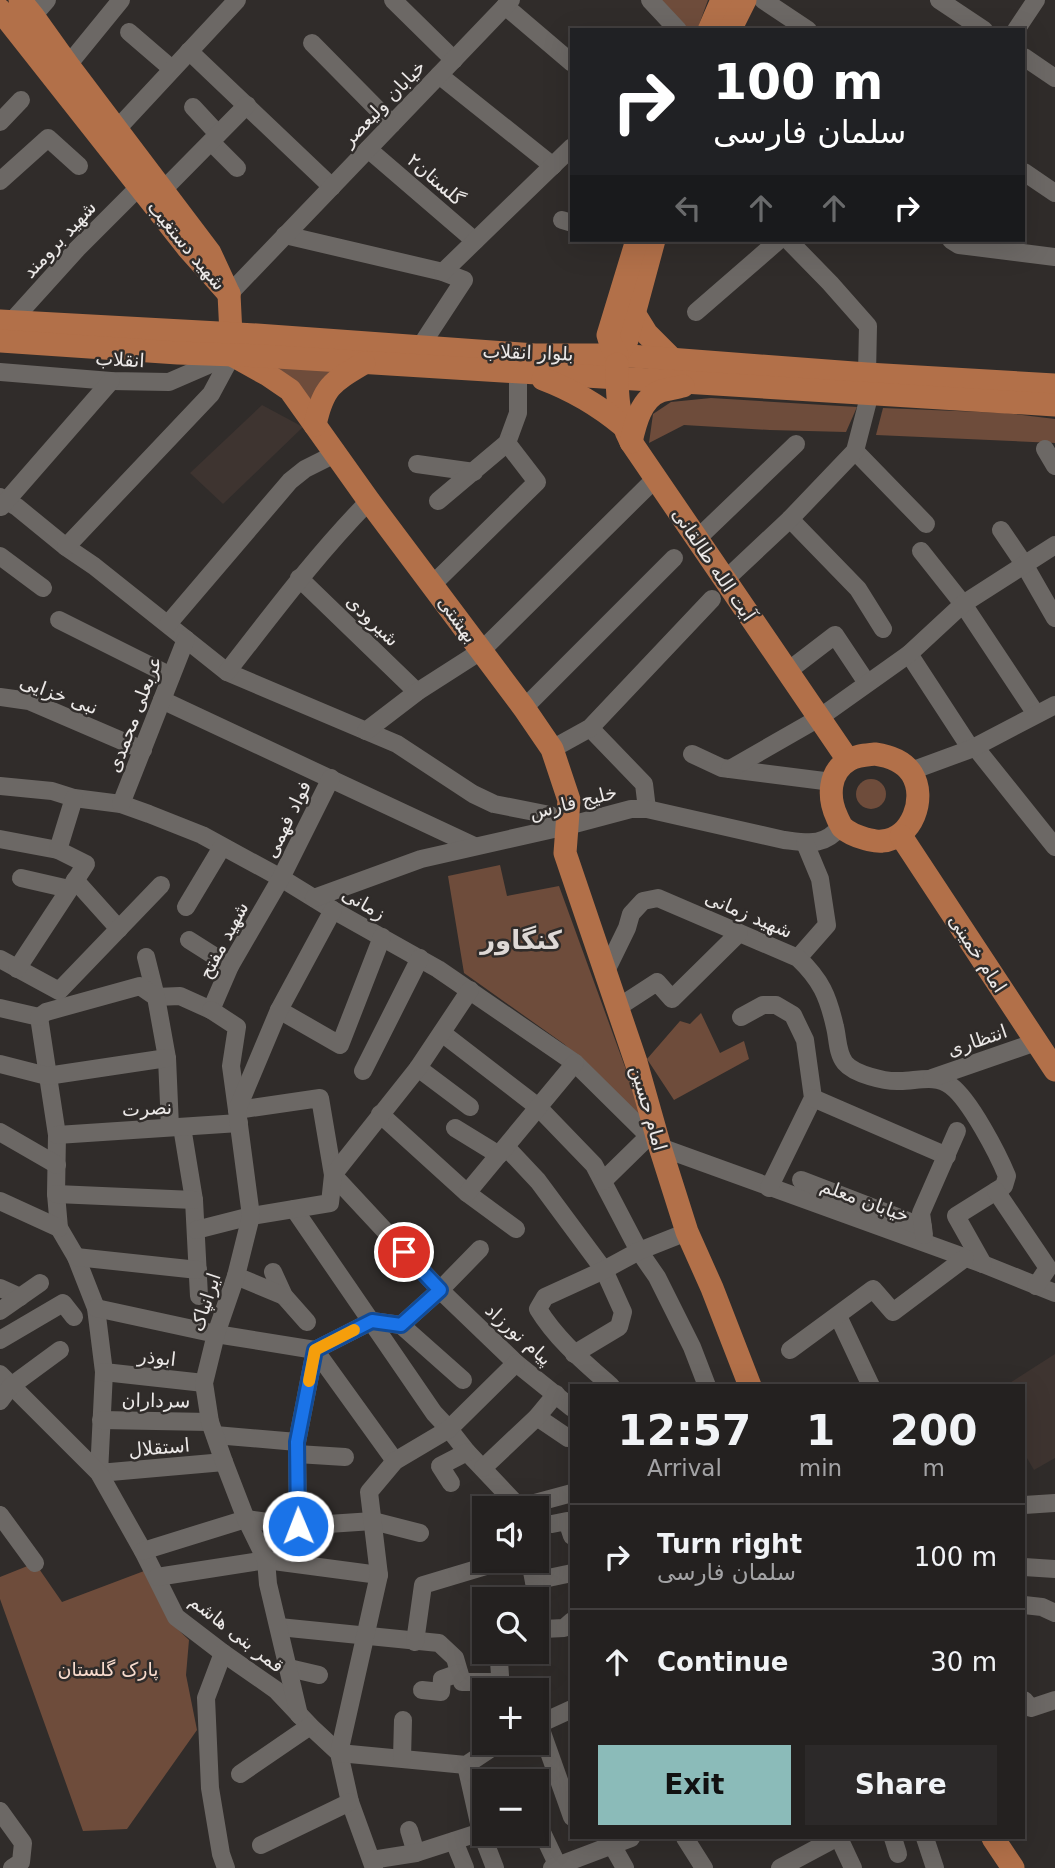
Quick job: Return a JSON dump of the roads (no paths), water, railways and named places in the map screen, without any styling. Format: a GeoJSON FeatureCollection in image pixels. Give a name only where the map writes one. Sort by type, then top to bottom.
{"type":"FeatureCollection","features":[{"type":"Feature","properties":{"kind":"main road"},"geometry":{"type":"LineString","coordinates":[[710,28],[722,0]]}},
{"type":"Feature","properties":{"kind":"main road"},"geometry":{"type":"LineString","coordinates":[[731,28],[745,0]]}},
{"type":"Feature","properties":{"kind":"main road","name":"شهید دستغیب"},"geometry":{"type":"LineString","coordinates":[[33,5],[68,65],[210,253],[229,294]]}},
{"type":"Feature","properties":{"kind":"main road","name":"شهید دستغیب"},"geometry":{"type":"LineString","coordinates":[[0,10],[187,247],[229,294]]}},
{"type":"Feature","properties":{"kind":"main road","name":"آیت الله طالقانی"},"geometry":{"type":"LineString","coordinates":[[636,242],[608,335],[617,366],[616,395],[627,433],[848,760]]}},
{"type":"Feature","properties":{"kind":"main road"},"geometry":{"type":"LineString","coordinates":[[617,366],[627,340],[653,242]]}},
{"type":"Feature","properties":{"kind":"main road"},"geometry":{"type":"LineString","coordinates":[[229,294],[232,345]]}},
{"type":"Feature","properties":{"kind":"main road"},"geometry":{"type":"LineString","coordinates":[[634,313],[647,334],[674,361]]}},
{"type":"Feature","properties":{"kind":"main road","name":"بلوار انقلاب"},"geometry":{"type":"LineString","coordinates":[[4,328],[232,345],[364,363],[522,372],[674,361],[1055,405]]}},
{"type":"Feature","properties":{"kind":"main road","name":"بلوار انقلاب"},"geometry":{"type":"LineString","coordinates":[[232,345],[420,347],[535,355],[617,366],[699,383],[1055,385]]}},
{"type":"Feature","properties":{"kind":"main road","name":"بهشتی"},"geometry":{"type":"LineString","coordinates":[[232,345],[290,390],[369,501],[524,708],[552,750],[569,800],[567,826]]}},
{"type":"Feature","properties":{"kind":"main road"},"geometry":{"type":"LineString","coordinates":[[315,425],[323,396],[332,384],[364,363]]}},
{"type":"Feature","properties":{"kind":"main road"},"geometry":{"type":"LineString","coordinates":[[522,372],[563,387],[603,408],[627,433],[644,406],[658,392],[699,383]]}},
{"type":"Feature","properties":{"kind":"main road"},"geometry":{"type":"LineString","coordinates":[[861,755],[889,756],[911,771],[919,797],[912,820],[901,835],[882,842],[862,838],[841,827],[830,796],[838,769],[848,760],[861,755]]}},
{"type":"Feature","properties":{"kind":"main road","name":"امام حسین"},"geometry":{"type":"LineString","coordinates":[[567,826],[565,853],[636,1062],[655,1141],[687,1232],[749,1384]]}},
{"type":"Feature","properties":{"kind":"main road","name":"امام خمینی"},"geometry":{"type":"LineString","coordinates":[[901,835],[1055,1070]]}},
{"type":"Feature","properties":{"kind":"main road"},"geometry":{"type":"LineString","coordinates":[[994,1839],[1013,1868]]}},
{"type":"Feature","properties":{"kind":"street"},"geometry":{"type":"LineString","coordinates":[[68,65],[121,0]]}},
{"type":"Feature","properties":{"kind":"street"},"geometry":{"type":"LineString","coordinates":[[117,129],[237,0]]}},
{"type":"Feature","properties":{"kind":"street"},"geometry":{"type":"LineString","coordinates":[[393,0],[454,60]]}},
{"type":"Feature","properties":{"kind":"street"},"geometry":{"type":"LineString","coordinates":[[650,0],[676,28]]}},
{"type":"Feature","properties":{"kind":"street"},"geometry":{"type":"LineString","coordinates":[[763,0],[805,28]]}},
{"type":"Feature","properties":{"kind":"street"},"geometry":{"type":"LineString","coordinates":[[939,0],[981,28]]}},
{"type":"Feature","properties":{"kind":"street"},"geometry":{"type":"LineString","coordinates":[[1017,28],[1036,0]]}},
{"type":"Feature","properties":{"kind":"street"},"geometry":{"type":"LineString","coordinates":[[508,3],[570,61]]}},
{"type":"Feature","properties":{"kind":"street","name":"خیابان ولیعصر"},"geometry":{"type":"LineString","coordinates":[[229,294],[508,3]]}},
{"type":"Feature","properties":{"kind":"street"},"geometry":{"type":"LineString","coordinates":[[129,32],[172,69]]}},
{"type":"Feature","properties":{"kind":"street"},"geometry":{"type":"LineString","coordinates":[[312,43],[392,124]]}},
{"type":"Feature","properties":{"kind":"street"},"geometry":{"type":"LineString","coordinates":[[190,51],[332,187]]}},
{"type":"Feature","properties":{"kind":"street"},"geometry":{"type":"LineString","coordinates":[[1025,58],[1055,78]]}},
{"type":"Feature","properties":{"kind":"street"},"geometry":{"type":"LineString","coordinates":[[439,75],[553,166]]}},
{"type":"Feature","properties":{"kind":"street"},"geometry":{"type":"LineString","coordinates":[[0,122],[21,100]]}},
{"type":"Feature","properties":{"kind":"street"},"geometry":{"type":"LineString","coordinates":[[163,190],[247,105]]}},
{"type":"Feature","properties":{"kind":"street"},"geometry":{"type":"LineString","coordinates":[[193,107],[237,168]]}},
{"type":"Feature","properties":{"kind":"street"},"geometry":{"type":"LineString","coordinates":[[0,181],[48,138],[79,166]]}},
{"type":"Feature","properties":{"kind":"street","name":"گلستان۲"},"geometry":{"type":"LineString","coordinates":[[369,149],[475,241]]}},
{"type":"Feature","properties":{"kind":"street"},"geometry":{"type":"LineString","coordinates":[[443,272],[570,149]]}},
{"type":"Feature","properties":{"kind":"street"},"geometry":{"type":"LineString","coordinates":[[1025,173],[1055,193]]}},
{"type":"Feature","properties":{"kind":"street","name":"شهید برومند"},"geometry":{"type":"LineString","coordinates":[[4,328],[139,187]]}},
{"type":"Feature","properties":{"kind":"street"},"geometry":{"type":"LineString","coordinates":[[285,235],[443,272],[464,280],[420,347]]}},
{"type":"Feature","properties":{"kind":"street"},"geometry":{"type":"LineString","coordinates":[[696,312],[777,242]]}},
{"type":"Feature","properties":{"kind":"street"},"geometry":{"type":"LineString","coordinates":[[725,580],[790,519],[855,452],[869,384],[868,326],[790,242]]}},
{"type":"Feature","properties":{"kind":"street"},"geometry":{"type":"LineString","coordinates":[[954,242],[958,245],[1055,257]]}},
{"type":"Feature","properties":{"kind":"street"},"geometry":{"type":"LineString","coordinates":[[65,547],[211,394],[232,345]]}},
{"type":"Feature","properties":{"kind":"street","name":"انقلاب"},"geometry":{"type":"LineString","coordinates":[[0,372],[111,381],[169,382],[232,345]]}},
{"type":"Feature","properties":{"kind":"street"},"geometry":{"type":"LineString","coordinates":[[438,501],[507,443],[519,413],[522,372]]}},
{"type":"Feature","properties":{"kind":"street"},"geometry":{"type":"LineString","coordinates":[[111,381],[2,502],[94,566],[227,672],[397,744],[474,794],[495,804],[550,815],[567,826]]}},
{"type":"Feature","properties":{"kind":"street"},"geometry":{"type":"LineString","coordinates":[[432,584],[537,482],[507,443]]}},
{"type":"Feature","properties":{"kind":"street"},"geometry":{"type":"LineString","coordinates":[[697,539],[796,444]]}},
{"type":"Feature","properties":{"kind":"street"},"geometry":{"type":"LineString","coordinates":[[1045,449],[1055,466]]}},
{"type":"Feature","properties":{"kind":"street"},"geometry":{"type":"LineString","coordinates":[[855,452],[926,524]]}},
{"type":"Feature","properties":{"kind":"street"},"geometry":{"type":"LineString","coordinates":[[168,624],[290,481],[304,469],[335,454]]}},
{"type":"Feature","properties":{"kind":"street"},"geometry":{"type":"LineString","coordinates":[[417,464],[474,472]]}},
{"type":"Feature","properties":{"kind":"street"},"geometry":{"type":"LineString","coordinates":[[366,731],[417,692],[481,651],[656,478]]}},
{"type":"Feature","properties":{"kind":"street"},"geometry":{"type":"LineString","coordinates":[[227,672],[299,578],[335,535],[369,501]]}},
{"type":"Feature","properties":{"kind":"street"},"geometry":{"type":"LineString","coordinates":[[790,519],[859,589],[883,629]]}},
{"type":"Feature","properties":{"kind":"street"},"geometry":{"type":"LineString","coordinates":[[1001,530],[1055,618]]}},
{"type":"Feature","properties":{"kind":"street"},"geometry":{"type":"LineString","coordinates":[[730,769],[819,718],[909,654],[962,604],[1055,545]]}},
{"type":"Feature","properties":{"kind":"street"},"geometry":{"type":"LineString","coordinates":[[922,551],[962,604],[1036,714]]}},
{"type":"Feature","properties":{"kind":"street"},"geometry":{"type":"LineString","coordinates":[[0,556],[43,588]]}},
{"type":"Feature","properties":{"kind":"street"},"geometry":{"type":"LineString","coordinates":[[524,708],[674,558]]}},
{"type":"Feature","properties":{"kind":"street","name":"شیرودی"},"geometry":{"type":"LineString","coordinates":[[299,578],[417,692]]}},
{"type":"Feature","properties":{"kind":"street"},"geometry":{"type":"LineString","coordinates":[[552,750],[590,728],[712,599]]}},
{"type":"Feature","properties":{"kind":"street"},"geometry":{"type":"LineString","coordinates":[[59,620],[172,676]]}},
{"type":"Feature","properties":{"kind":"street"},"geometry":{"type":"LineString","coordinates":[[788,671],[835,635],[867,683]]}},
{"type":"Feature","properties":{"kind":"street","name":"عربعلی محمدی"},"geometry":{"type":"LineString","coordinates":[[121,804],[186,639]]}},
{"type":"Feature","properties":{"kind":"street"},"geometry":{"type":"LineString","coordinates":[[909,654],[973,748],[1055,847]]}},
{"type":"Feature","properties":{"kind":"street","name":"نبی خزایی"},"geometry":{"type":"LineString","coordinates":[[0,696],[29,701],[143,750]]}},
{"type":"Feature","properties":{"kind":"street"},"geometry":{"type":"LineString","coordinates":[[162,700],[474,846]]}},
{"type":"Feature","properties":{"kind":"street"},"geometry":{"type":"LineString","coordinates":[[911,771],[973,748],[1055,705]]}},
{"type":"Feature","properties":{"kind":"street"},"geometry":{"type":"LineString","coordinates":[[590,728],[644,784],[647,809]]}},
{"type":"Feature","properties":{"kind":"street"},"geometry":{"type":"LineString","coordinates":[[692,754],[722,768],[832,782]]}},
{"type":"Feature","properties":{"kind":"street","name":"فواد فهمی"},"geometry":{"type":"LineString","coordinates":[[281,878],[331,778]]}},
{"type":"Feature","properties":{"kind":"street","name":"زمانی"},"geometry":{"type":"LineString","coordinates":[[0,786],[52,791],[74,798],[121,804],[202,835],[420,958],[470,990],[575,1063],[655,1141]]}},
{"type":"Feature","properties":{"kind":"street"},"geometry":{"type":"LineString","coordinates":[[58,850],[74,798]]}},
{"type":"Feature","properties":{"kind":"street","name":"خلیج فارس"},"geometry":{"type":"LineString","coordinates":[[314,898],[421,859],[631,809],[647,809],[805,843],[821,842],[841,827]]}},
{"type":"Feature","properties":{"kind":"street"},"geometry":{"type":"LineString","coordinates":[[0,839],[58,850],[86,864],[17,969]]}},
{"type":"Feature","properties":{"kind":"street"},"geometry":{"type":"LineString","coordinates":[[798,958],[827,925],[820,879],[805,843]]}},
{"type":"Feature","properties":{"kind":"street"},"geometry":{"type":"LineString","coordinates":[[186,907],[222,847]]}},
{"type":"Feature","properties":{"kind":"street"},"geometry":{"type":"LineString","coordinates":[[22,878],[72,885],[119,929]]}},
{"type":"Feature","properties":{"kind":"street","name":"شهید مفتح"},"geometry":{"type":"LineString","coordinates":[[40,1017],[46,1012],[140,986],[156,997],[180,996],[211,1010],[230,966],[281,878]]}},
{"type":"Feature","properties":{"kind":"street"},"geometry":{"type":"LineString","coordinates":[[0,959],[59,991],[161,885]]}},
{"type":"Feature","properties":{"kind":"street","name":"شهید زمانی"},"geometry":{"type":"LineString","coordinates":[[605,973],[631,914],[643,901],[658,898],[798,958],[813,972],[827,997],[838,1049],[845,1063],[859,1073],[896,1082],[932,1078]]}},
{"type":"Feature","properties":{"kind":"street"},"geometry":{"type":"LineString","coordinates":[[238,1116],[279,1010],[333,910]]}},
{"type":"Feature","properties":{"kind":"street"},"geometry":{"type":"LineString","coordinates":[[617,1008],[657,982],[672,999],[739,933]]}},
{"type":"Feature","properties":{"kind":"street"},"geometry":{"type":"LineString","coordinates":[[279,1010],[340,1045],[382,937]]}},
{"type":"Feature","properties":{"kind":"street"},"geometry":{"type":"LineString","coordinates":[[188,940],[230,966]]}},
{"type":"Feature","properties":{"kind":"street"},"geometry":{"type":"LineString","coordinates":[[146,957],[167,1058],[176,1127],[194,1200],[199,1296]]}},
{"type":"Feature","properties":{"kind":"street"},"geometry":{"type":"LineString","coordinates":[[363,1071],[420,958]]}},
{"type":"Feature","properties":{"kind":"street"},"geometry":{"type":"LineString","coordinates":[[332,1175],[418,1068],[470,990]]}},
{"type":"Feature","properties":{"kind":"street"},"geometry":{"type":"LineString","coordinates":[[741,1017],[763,1005],[776,1005],[793,1015],[805,1040],[813,1098],[769,1188]]}},
{"type":"Feature","properties":{"kind":"street"},"geometry":{"type":"LineString","coordinates":[[0,1008],[40,1017],[57,1135],[56,1194],[59,1228],[76,1257],[96,1308],[104,1372],[99,1473]]}},
{"type":"Feature","properties":{"kind":"street","name":"ایرانپاک"},"geometry":{"type":"LineString","coordinates":[[211,1010],[237,1027],[231,1066],[251,1216],[204,1383],[213,1429],[224,1462],[246,1519],[266,1560],[268,1584],[305,1721]]}},
{"type":"Feature","properties":{"kind":"street"},"geometry":{"type":"LineString","coordinates":[[442,1033],[538,1107],[594,1165],[639,1251],[657,1277],[692,1347],[706,1384]]}},
{"type":"Feature","properties":{"kind":"street","name":"انتظاری"},"geometry":{"type":"LineString","coordinates":[[932,1078],[1036,1042]]}},
{"type":"Feature","properties":{"kind":"street"},"geometry":{"type":"LineString","coordinates":[[0,1064],[47,1076],[167,1058]]}},
{"type":"Feature","properties":{"kind":"street"},"geometry":{"type":"LineString","coordinates":[[467,1193],[575,1063]]}},
{"type":"Feature","properties":{"kind":"street"},"geometry":{"type":"LineString","coordinates":[[418,1068],[470,1107]]}},
{"type":"Feature","properties":{"kind":"street"},"geometry":{"type":"LineString","coordinates":[[932,1078],[951,1085],[967,1103],[999,1156],[1007,1177],[1004,1186],[956,1216],[983,1264]]}},
{"type":"Feature","properties":{"kind":"street"},"geometry":{"type":"LineString","coordinates":[[196,1230],[251,1216],[330,1203],[332,1175],[320,1098],[238,1116]]}},
{"type":"Feature","properties":{"kind":"street"},"geometry":{"type":"LineString","coordinates":[[813,1098],[947,1156]]}},
{"type":"Feature","properties":{"kind":"street"},"geometry":{"type":"LineString","coordinates":[[380,1114],[467,1193],[516,1229]]}},
{"type":"Feature","properties":{"kind":"street","name":"نصرت"},"geometry":{"type":"LineString","coordinates":[[57,1135],[176,1127],[238,1116]]}},
{"type":"Feature","properties":{"kind":"street"},"geometry":{"type":"LineString","coordinates":[[455,1128],[502,1151],[538,1181],[604,1270],[623,1312],[619,1327],[574,1354]]}},
{"type":"Feature","properties":{"kind":"street"},"geometry":{"type":"LineString","coordinates":[[924,1235],[921,1213],[957,1131]]}},
{"type":"Feature","properties":{"kind":"street"},"geometry":{"type":"LineString","coordinates":[[0,1132],[57,1165]]}},
{"type":"Feature","properties":{"kind":"street"},"geometry":{"type":"LineString","coordinates":[[603,1181],[655,1141]]}},
{"type":"Feature","properties":{"kind":"street","name":"خیابان معلم"},"geometry":{"type":"LineString","coordinates":[[655,1141],[769,1188],[924,1235],[965,1258],[1055,1293]]}},
{"type":"Feature","properties":{"kind":"street","name":"پیام نورزاد"},"geometry":{"type":"LineString","coordinates":[[332,1175],[440,1290],[516,1363],[570,1406]]}},
{"type":"Feature","properties":{"kind":"street"},"geometry":{"type":"LineString","coordinates":[[800,1180],[924,1235]]}},
{"type":"Feature","properties":{"kind":"street"},"geometry":{"type":"LineString","coordinates":[[996,1191],[1048,1268],[1036,1286]]}},
{"type":"Feature","properties":{"kind":"street"},"geometry":{"type":"LineString","coordinates":[[56,1194],[194,1200]]}},
{"type":"Feature","properties":{"kind":"street"},"geometry":{"type":"LineString","coordinates":[[1,1203],[59,1228]]}},
{"type":"Feature","properties":{"kind":"street"},"geometry":{"type":"LineString","coordinates":[[294,1209],[434,1413],[509,1496]]}},
{"type":"Feature","properties":{"kind":"street"},"geometry":{"type":"LineString","coordinates":[[609,1384],[574,1354],[537,1309],[545,1297],[639,1251],[687,1232]]}},
{"type":"Feature","properties":{"kind":"street"},"geometry":{"type":"LineString","coordinates":[[401,1325],[480,1249]]}},
{"type":"Feature","properties":{"kind":"street"},"geometry":{"type":"LineString","coordinates":[[76,1257],[198,1270]]}},
{"type":"Feature","properties":{"kind":"street"},"geometry":{"type":"LineString","coordinates":[[790,1350],[873,1289],[893,1312],[965,1258]]}},
{"type":"Feature","properties":{"kind":"street"},"geometry":{"type":"LineString","coordinates":[[273,1272],[284,1296],[307,1322]]}},
{"type":"Feature","properties":{"kind":"street"},"geometry":{"type":"LineString","coordinates":[[236,1276],[284,1296]]}},
{"type":"Feature","properties":{"kind":"street"},"geometry":{"type":"LineString","coordinates":[[0,1311],[40,1283]]}},
{"type":"Feature","properties":{"kind":"street"},"geometry":{"type":"LineString","coordinates":[[0,1288],[20,1297]]}},
{"type":"Feature","properties":{"kind":"street"},"geometry":{"type":"LineString","coordinates":[[0,1340],[63,1303],[74,1317]]}},
{"type":"Feature","properties":{"kind":"street"},"geometry":{"type":"LineString","coordinates":[[96,1308],[216,1334],[315,1350],[372,1321],[401,1325],[463,1380]]}},
{"type":"Feature","properties":{"kind":"street"},"geometry":{"type":"LineString","coordinates":[[838,1316],[870,1384]]}},
{"type":"Feature","properties":{"kind":"street"},"geometry":{"type":"LineString","coordinates":[[0,1401],[6,1380],[60,1350]]}},
{"type":"Feature","properties":{"kind":"street"},"geometry":{"type":"LineString","coordinates":[[298,1526],[297,1448],[315,1350]]}},
{"type":"Feature","properties":{"kind":"street"},"geometry":{"type":"LineString","coordinates":[[315,1350],[395,1461]]}},
{"type":"Feature","properties":{"kind":"street"},"geometry":{"type":"LineString","coordinates":[[472,1835],[373,1864],[350,1802],[339,1753],[379,1575],[369,1492],[395,1461],[449,1429],[516,1363]]}},
{"type":"Feature","properties":{"kind":"street","name":"ابوذر"},"geometry":{"type":"LineString","coordinates":[[104,1372],[204,1383]]}},
{"type":"Feature","properties":{"kind":"street","name":"قمر بنی هاشم"},"geometry":{"type":"LineString","coordinates":[[6,1380],[99,1473],[144,1551],[176,1617],[276,1690],[339,1753]]}},
{"type":"Feature","properties":{"kind":"street"},"geometry":{"type":"LineString","coordinates":[[483,1468],[537,1417],[556,1394]]}},
{"type":"Feature","properties":{"kind":"street"},"geometry":{"type":"LineString","coordinates":[[537,1417],[568,1438]]}},
{"type":"Feature","properties":{"kind":"street","name":"سرداران"},"geometry":{"type":"LineString","coordinates":[[101,1420],[213,1429],[345,1457]]}},
{"type":"Feature","properties":{"kind":"street"},"geometry":{"type":"LineString","coordinates":[[451,1482],[440,1466],[467,1452]]}},
{"type":"Feature","properties":{"kind":"street","name":"استقلال"},"geometry":{"type":"LineString","coordinates":[[99,1473],[224,1462]]}},
{"type":"Feature","properties":{"kind":"street"},"geometry":{"type":"LineString","coordinates":[[549,1500],[570,1494]]}},
{"type":"Feature","properties":{"kind":"street"},"geometry":{"type":"LineString","coordinates":[[1025,1505],[1055,1503]]}},
{"type":"Feature","properties":{"kind":"street"},"geometry":{"type":"LineString","coordinates":[[0,1516],[35,1563]]}},
{"type":"Feature","properties":{"kind":"street"},"geometry":{"type":"LineString","coordinates":[[144,1551],[246,1519],[298,1526],[373,1521],[420,1533]]}},
{"type":"Feature","properties":{"kind":"street"},"geometry":{"type":"LineString","coordinates":[[552,1524],[567,1521],[570,1530]]}},
{"type":"Feature","properties":{"kind":"street"},"geometry":{"type":"LineString","coordinates":[[157,1577],[266,1560],[379,1575]]}},
{"type":"Feature","properties":{"kind":"street"},"geometry":{"type":"LineString","coordinates":[[1025,1567],[1055,1569]]}},
{"type":"Feature","properties":{"kind":"street"},"geometry":{"type":"LineString","coordinates":[[415,1642],[423,1585],[472,1570]]}},
{"type":"Feature","properties":{"kind":"street"},"geometry":{"type":"LineString","coordinates":[[532,1573],[535,1587]]}},
{"type":"Feature","properties":{"kind":"street"},"geometry":{"type":"LineString","coordinates":[[534,1581],[570,1573]]}},
{"type":"Feature","properties":{"kind":"street"},"geometry":{"type":"LineString","coordinates":[[1025,1605],[1042,1607],[1055,1613]]}},
{"type":"Feature","properties":{"kind":"street"},"geometry":{"type":"LineString","coordinates":[[549,1630],[564,1628],[570,1623]]}},
{"type":"Feature","properties":{"kind":"street"},"geometry":{"type":"LineString","coordinates":[[279,1627],[439,1643],[455,1658],[462,1682],[472,1683]]}},
{"type":"Feature","properties":{"kind":"street"},"geometry":{"type":"LineString","coordinates":[[223,1653],[206,1698],[210,1787],[221,1854],[226,1868]]}},
{"type":"Feature","properties":{"kind":"street"},"geometry":{"type":"LineString","coordinates":[[289,1668],[320,1675]]}},
{"type":"Feature","properties":{"kind":"street"},"geometry":{"type":"LineString","coordinates":[[422,1690],[441,1692],[442,1679],[459,1673]]}},
{"type":"Feature","properties":{"kind":"street"},"geometry":{"type":"LineString","coordinates":[[1025,1701],[1031,1708],[1055,1700]]}},
{"type":"Feature","properties":{"kind":"street"},"geometry":{"type":"LineString","coordinates":[[549,1719],[570,1710]]}},
{"type":"Feature","properties":{"kind":"street"},"geometry":{"type":"LineString","coordinates":[[402,1758],[403,1720]]}},
{"type":"Feature","properties":{"kind":"street"},"geometry":{"type":"LineString","coordinates":[[240,1774],[305,1721]]}},
{"type":"Feature","properties":{"kind":"street"},"geometry":{"type":"LineString","coordinates":[[339,1753],[466,1765],[481,1755]]}},
{"type":"Feature","properties":{"kind":"street"},"geometry":{"type":"LineString","coordinates":[[549,1754],[570,1809]]}},
{"type":"Feature","properties":{"kind":"street"},"geometry":{"type":"LineString","coordinates":[[554,1767],[570,1763]]}},
{"type":"Feature","properties":{"kind":"street"},"geometry":{"type":"LineString","coordinates":[[466,1765],[472,1792]]}},
{"type":"Feature","properties":{"kind":"street"},"geometry":{"type":"LineString","coordinates":[[261,1845],[350,1802]]}},
{"type":"Feature","properties":{"kind":"street"},"geometry":{"type":"LineString","coordinates":[[0,1811],[23,1843],[21,1862],[12,1868]]}},
{"type":"Feature","properties":{"kind":"street"},"geometry":{"type":"LineString","coordinates":[[409,1830],[416,1853]]}},
{"type":"Feature","properties":{"kind":"street"},"geometry":{"type":"LineString","coordinates":[[579,1839],[586,1855]]}},
{"type":"Feature","properties":{"kind":"street"},"geometry":{"type":"LineString","coordinates":[[547,1846],[555,1867],[628,1839]]}},
{"type":"Feature","properties":{"kind":"street"},"geometry":{"type":"LineString","coordinates":[[686,1839],[704,1868]]}},
{"type":"Feature","properties":{"kind":"street"},"geometry":{"type":"LineString","coordinates":[[780,1868],[836,1839]]}},
{"type":"Feature","properties":{"kind":"street"},"geometry":{"type":"LineString","coordinates":[[838,1839],[853,1868]]}},
{"type":"Feature","properties":{"kind":"street"},"geometry":{"type":"LineString","coordinates":[[925,1839],[935,1868]]}},
{"type":"Feature","properties":{"kind":"street"},"geometry":{"type":"LineString","coordinates":[[454,1841],[466,1868]]}},
{"type":"Feature","properties":{"kind":"street"},"geometry":{"type":"LineString","coordinates":[[612,1845],[625,1868]]}},
{"type":"Feature","properties":{"kind":"street"},"geometry":{"type":"LineString","coordinates":[[486,1846],[495,1868]]}},
{"type":"Feature","properties":{"kind":"district","name":"کنگاور"},"geometry":{"type":"Point","coordinates":[521,940]}},
{"type":"Feature","properties":{"kind":"park label","name":"پارک گلستان"},"geometry":{"type":"Point","coordinates":[108,1669]}}]}
